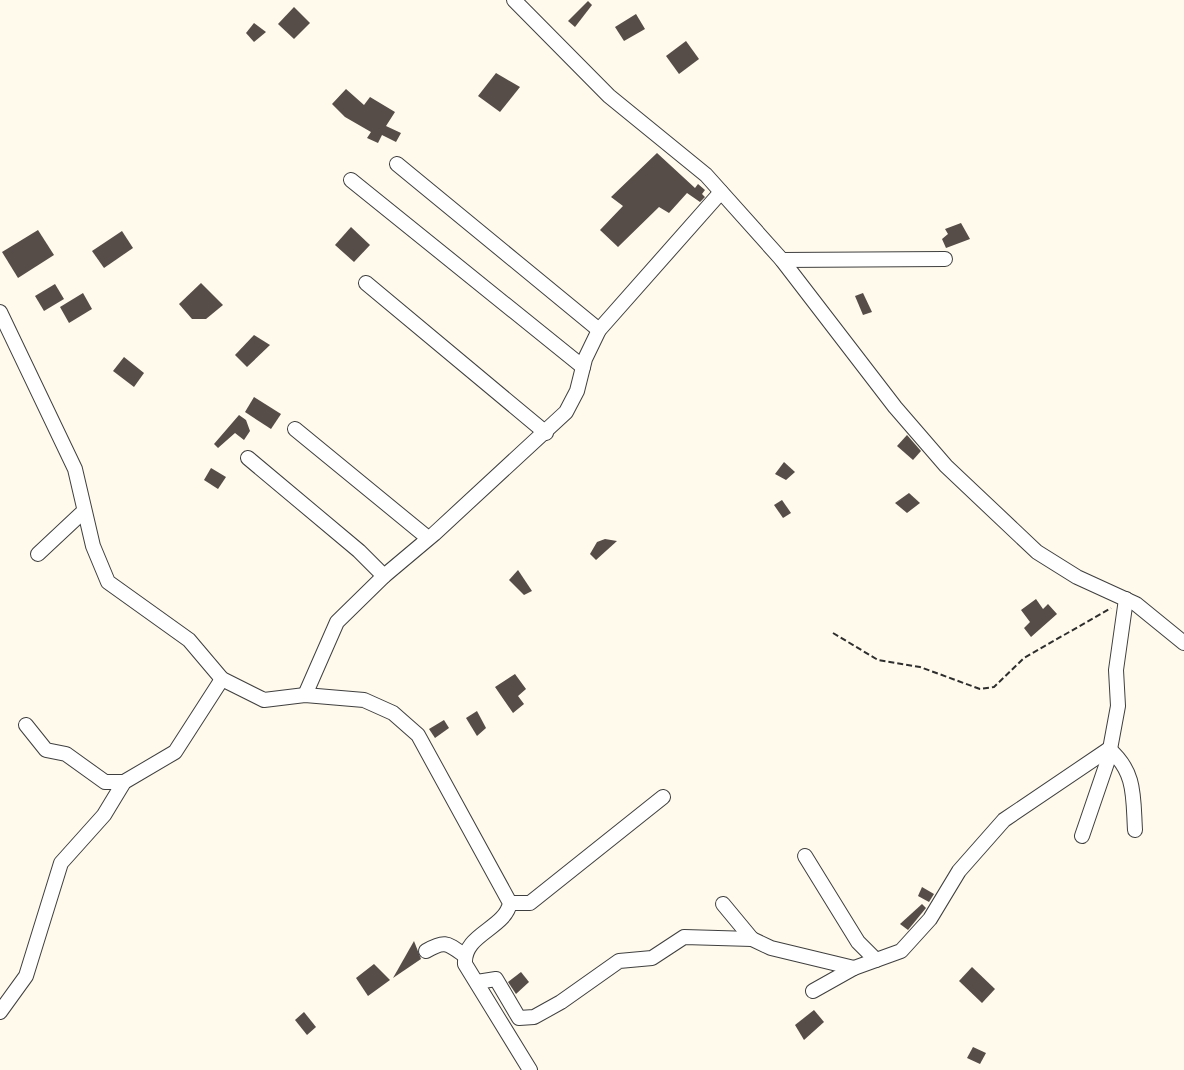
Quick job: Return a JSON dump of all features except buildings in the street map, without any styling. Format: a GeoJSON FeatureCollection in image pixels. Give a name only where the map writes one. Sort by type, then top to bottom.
{"type":"FeatureCollection","features":[{"type":"Feature","properties":{"kind":"street"},"geometry":{"type":"LineString","coordinates":[[514,0],[609,96],[706,175],[722,192],[782,260],[895,407],[946,466],[1036,552],[1077,577],[1136,604],[1184,644]]}},
{"type":"Feature","properties":{"kind":"street"},"geometry":{"type":"LineString","coordinates":[[397,164],[599,330]]}},
{"type":"Feature","properties":{"kind":"street"},"geometry":{"type":"LineString","coordinates":[[351,180],[583,367]]}},
{"type":"Feature","properties":{"kind":"street"},"geometry":{"type":"LineString","coordinates":[[305,695],[337,622],[384,576],[546,433],[566,412],[578,391],[583,367],[599,330],[722,192]]}},
{"type":"Feature","properties":{"kind":"street"},"geometry":{"type":"LineString","coordinates":[[782,260],[945,259]]}},
{"type":"Feature","properties":{"kind":"street"},"geometry":{"type":"LineString","coordinates":[[366,283],[546,433]]}},
{"type":"Feature","properties":{"kind":"street"},"geometry":{"type":"LineString","coordinates":[[0,312],[75,469],[93,546],[108,582],[189,640],[222,679],[264,700],[305,695],[364,700],[393,713],[418,735],[510,903],[508,911],[472,942],[464,955],[465,964],[530,1070]]}},
{"type":"Feature","properties":{"kind":"street"},"geometry":{"type":"LineString","coordinates":[[295,429],[429,538]]}},
{"type":"Feature","properties":{"kind":"street"},"geometry":{"type":"LineString","coordinates":[[248,458],[359,551],[384,576]]}},
{"type":"Feature","properties":{"kind":"street"},"geometry":{"type":"LineString","coordinates":[[38,554],[84,511]]}},
{"type":"Feature","properties":{"kind":"street"},"geometry":{"type":"LineString","coordinates":[[1082,836],[1109,749],[1119,706],[1116,669],[1126,599]]}},
{"type":"Feature","properties":{"kind":"street"},"geometry":{"type":"LineString","coordinates":[[0,1012],[26,976],[61,863],[104,815],[124,782],[175,752],[222,679]]}},
{"type":"Feature","properties":{"kind":"street"},"geometry":{"type":"LineString","coordinates":[[26,725],[46,750],[66,754],[105,782],[124,782]]}},
{"type":"Feature","properties":{"kind":"street"},"geometry":{"type":"LineString","coordinates":[[1109,749],[1124,761],[1133,790],[1134,831]]}},
{"type":"Feature","properties":{"kind":"street"},"geometry":{"type":"LineString","coordinates":[[813,991],[854,968],[901,951],[930,919],[959,871],[1004,819],[1109,749]]}},
{"type":"Feature","properties":{"kind":"street"},"geometry":{"type":"LineString","coordinates":[[510,903],[530,903],[663,797]]}},
{"type":"Feature","properties":{"kind":"street"},"geometry":{"type":"LineString","coordinates":[[805,856],[858,942],[876,960]]}},
{"type":"Feature","properties":{"kind":"street"},"geometry":{"type":"LineString","coordinates":[[723,904],[752,939]]}},
{"type":"Feature","properties":{"kind":"street"},"geometry":{"type":"LineString","coordinates":[[477,982],[496,979],[519,1018],[534,1017],[619,961],[652,958],[684,937],[752,939],[771,948],[854,968]]}},
{"type":"Feature","properties":{"kind":"street"},"geometry":{"type":"LineString","coordinates":[[426,951],[440,943],[449,944],[464,955]]}},
{"type":"Feature","properties":{"kind":"path"},"geometry":{"type":"LineString","coordinates":[[833,633],[878,660],[920,667],[980,689],[994,687],[1024,658],[1126,599]]}}]}
